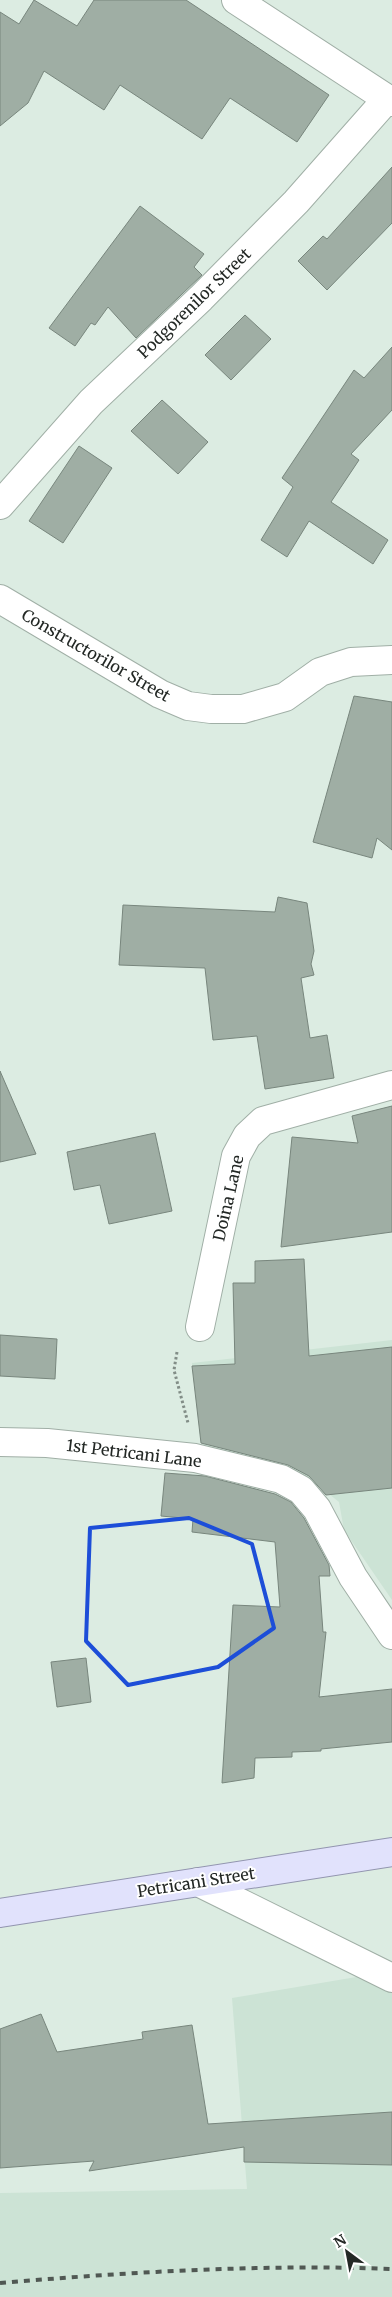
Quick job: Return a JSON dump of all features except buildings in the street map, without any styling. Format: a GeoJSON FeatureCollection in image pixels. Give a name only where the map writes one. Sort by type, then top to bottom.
{"type":"FeatureCollection","features":[{"type":"Feature","properties":{"kind":"main road","name":"Petricani Street"},"geometry":{"type":"LineString","coordinates":[[0,1913],[392,1852]]}},
{"type":"Feature","properties":{"kind":"street","name":"Podgorenilor Street"},"geometry":{"type":"LineString","coordinates":[[0,506],[91,402],[201,298],[296,202],[389,101],[236,0]]}},
{"type":"Feature","properties":{"kind":"street","name":"Constructorilor Street"},"geometry":{"type":"LineString","coordinates":[[0,600],[160,694],[188,706],[243,709],[284,697],[320,672],[343,664],[383,659],[392,660]]}},
{"type":"Feature","properties":{"kind":"street","name":"Doina Lane"},"geometry":{"type":"LineString","coordinates":[[200,1327],[236,1156],[247,1136],[263,1121],[392,1085]]}},
{"type":"Feature","properties":{"kind":"street","name":"1st Petricani Lane"},"geometry":{"type":"LineString","coordinates":[[0,1442],[47,1443],[195,1458],[281,1479],[301,1490],[317,1509],[353,1577],[392,1635]]}},
{"type":"Feature","properties":{"kind":"street"},"geometry":{"type":"LineString","coordinates":[[198,1882],[392,1978]]}},
{"type":"Feature","properties":{"kind":"path"},"geometry":{"type":"LineString","coordinates":[[195,1458],[185,1408],[174,1370],[177,1351],[186,1336],[200,1327]]}},
{"type":"Feature","properties":{"kind":"highlighted area"},"geometry":{"type":"Polygon","coordinates":[[[189,1518],[252,1544],[274,1628],[218,1667],[128,1685],[86,1641],[90,1528],[189,1518]]]}},
{"type":"Feature","properties":{"kind":"shaded area"},"geometry":{"type":"Polygon","coordinates":[[[392,1340],[392,1600],[344,1530],[339,1502],[319,1486],[286,1471],[204,1451],[192,1363],[392,1340]]]}},
{"type":"Feature","properties":{"kind":"shaded area"},"geometry":{"type":"Polygon","coordinates":[[[392,1971],[392,2297],[0,2297],[0,2193],[247,2189],[232,1998],[392,1971]]]}},
{"type":"Feature","properties":{"kind":"railway"},"geometry":{"type":"LineString","coordinates":[[0,2283],[98,2275],[245,2268],[392,2269]]}}]}
